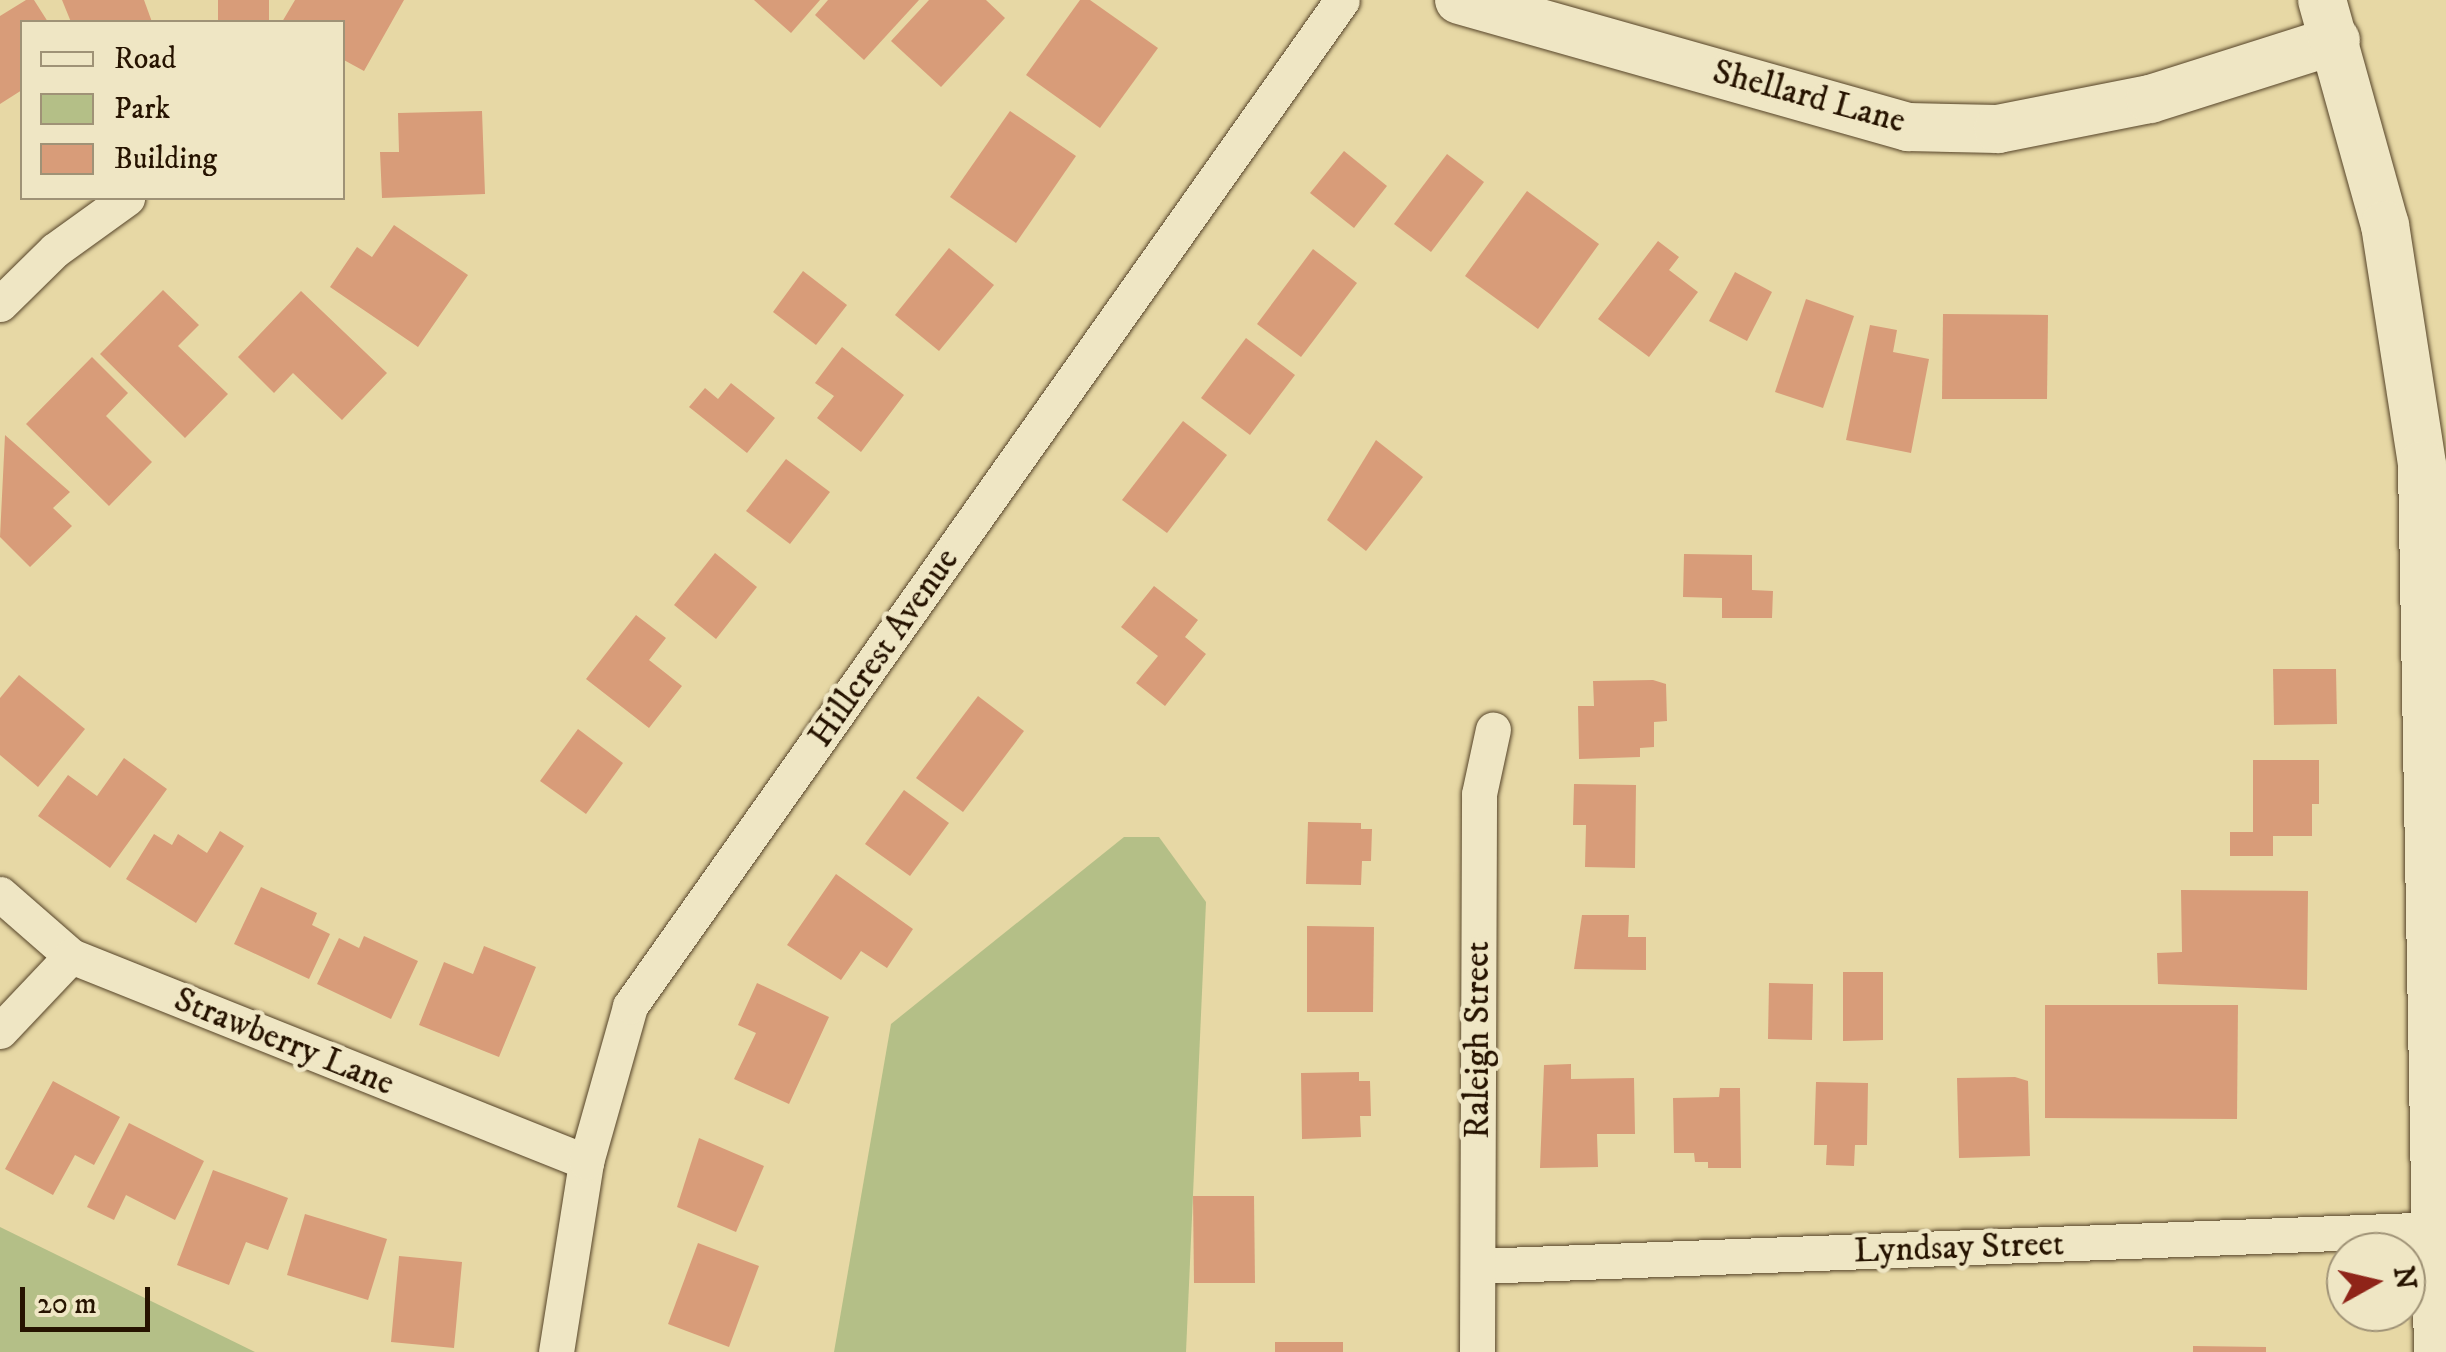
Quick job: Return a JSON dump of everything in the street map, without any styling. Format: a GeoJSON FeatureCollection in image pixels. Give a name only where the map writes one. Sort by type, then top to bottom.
{"type":"FeatureCollection","features":[{"type":"Feature","properties":{"kind":"main road","name":"Shellard Lane"},"geometry":{"type":"LineString","coordinates":[[1459,0],[1908,127],[1998,129],[2150,98],[2329,20]]}},
{"type":"Feature","properties":{"kind":"main road"},"geometry":{"type":"LineString","coordinates":[[2329,20],[2385,226],[2422,465],[2441,1230],[2438,1352]]}},
{"type":"Feature","properties":{"kind":"street","name":"Hillcrest Avenue"},"geometry":{"type":"LineString","coordinates":[[556,1352],[586,1162],[630,1006],[1342,0]]}},
{"type":"Feature","properties":{"kind":"street"},"geometry":{"type":"LineString","coordinates":[[0,304],[56,250],[124,200]]}},
{"type":"Feature","properties":{"kind":"street","name":"Raleigh Street"},"geometry":{"type":"LineString","coordinates":[[1477,1352],[1479,794],[1494,729]]}},
{"type":"Feature","properties":{"kind":"street","name":"Strawberry Lane"},"geometry":{"type":"LineString","coordinates":[[0,894],[71,956],[586,1162]]}},
{"type":"Feature","properties":{"kind":"street"},"geometry":{"type":"LineString","coordinates":[[0,1031],[71,956]]}},
{"type":"Feature","properties":{"kind":"street","name":"Lyndsay Street"},"geometry":{"type":"LineString","coordinates":[[1478,1266],[2441,1230]]}},
{"type":"Feature","properties":{"kind":"green space"},"geometry":{"type":"Polygon","coordinates":[[[1124,837],[1159,837],[1206,902],[1186,1352],[834,1352],[891,1024],[1124,837]]]}},
{"type":"Feature","properties":{"kind":"green space"},"geometry":{"type":"Polygon","coordinates":[[[0,1227],[255,1352],[0,1352],[0,1227]]]}},
{"type":"Feature","properties":{"kind":"building"},"geometry":{"type":"Polygon","coordinates":[[[26,0],[34,0],[47,20],[20,20],[20,91],[0,104],[0,16],[26,0]]]}},
{"type":"Feature","properties":{"kind":"building"},"geometry":{"type":"Polygon","coordinates":[[[62,0],[144,0],[151,20],[70,20],[62,0]]]}},
{"type":"Feature","properties":{"kind":"building"},"geometry":{"type":"Polygon","coordinates":[[[218,0],[269,0],[269,20],[218,20],[218,0]]]}},
{"type":"Feature","properties":{"kind":"building"},"geometry":{"type":"Polygon","coordinates":[[[295,0],[404,0],[364,71],[345,61],[345,20],[283,20],[295,0]]]}},
{"type":"Feature","properties":{"kind":"building"},"geometry":{"type":"Polygon","coordinates":[[[754,0],[820,0],[791,33],[754,0]]]}},
{"type":"Feature","properties":{"kind":"building"},"geometry":{"type":"Polygon","coordinates":[[[828,0],[919,0],[864,60],[815,15],[828,0]]]}},
{"type":"Feature","properties":{"kind":"building"},"geometry":{"type":"Polygon","coordinates":[[[929,0],[986,0],[1005,18],[941,87],[891,41],[929,0]]]}},
{"type":"Feature","properties":{"kind":"building"},"geometry":{"type":"Polygon","coordinates":[[[1080,0],[1090,0],[1158,48],[1100,128],[1026,75],[1080,0]]]}},
{"type":"Feature","properties":{"kind":"building"},"geometry":{"type":"Polygon","coordinates":[[[482,111],[485,194],[382,198],[380,152],[399,152],[398,113],[482,111]]]}},
{"type":"Feature","properties":{"kind":"building"},"geometry":{"type":"Polygon","coordinates":[[[1010,111],[1076,156],[1016,243],[950,197],[1010,111]]]}},
{"type":"Feature","properties":{"kind":"building"},"geometry":{"type":"Polygon","coordinates":[[[1344,151],[1387,186],[1354,228],[1310,193],[1344,151]]]}},
{"type":"Feature","properties":{"kind":"building"},"geometry":{"type":"Polygon","coordinates":[[[1447,154],[1484,182],[1431,252],[1394,224],[1447,154]]]}},
{"type":"Feature","properties":{"kind":"building"},"geometry":{"type":"Polygon","coordinates":[[[1527,191],[1599,244],[1538,329],[1465,276],[1527,191]]]}},
{"type":"Feature","properties":{"kind":"building"},"geometry":{"type":"Polygon","coordinates":[[[394,225],[468,275],[418,347],[330,287],[357,247],[372,257],[394,225]]]}},
{"type":"Feature","properties":{"kind":"building"},"geometry":{"type":"Polygon","coordinates":[[[1658,241],[1679,257],[1669,270],[1698,292],[1649,357],[1598,319],[1658,241]]]}},
{"type":"Feature","properties":{"kind":"building"},"geometry":{"type":"Polygon","coordinates":[[[949,248],[994,285],[939,351],[895,315],[949,248]]]}},
{"type":"Feature","properties":{"kind":"building"},"geometry":{"type":"Polygon","coordinates":[[[1313,249],[1357,283],[1301,357],[1257,324],[1313,249]]]}},
{"type":"Feature","properties":{"kind":"building"},"geometry":{"type":"Polygon","coordinates":[[[803,271],[847,305],[816,345],[773,312],[803,271]]]}},
{"type":"Feature","properties":{"kind":"building"},"geometry":{"type":"Polygon","coordinates":[[[1735,272],[1772,292],[1747,341],[1709,321],[1735,272]]]}},
{"type":"Feature","properties":{"kind":"building"},"geometry":{"type":"Polygon","coordinates":[[[163,290],[199,325],[178,346],[228,394],[185,438],[100,354],[163,290]]]}},
{"type":"Feature","properties":{"kind":"building"},"geometry":{"type":"Polygon","coordinates":[[[301,291],[387,373],[342,420],[293,373],[274,393],[238,357],[301,291]]]}},
{"type":"Feature","properties":{"kind":"building"},"geometry":{"type":"Polygon","coordinates":[[[1806,299],[1854,316],[1823,408],[1775,392],[1806,299]]]}},
{"type":"Feature","properties":{"kind":"building"},"geometry":{"type":"Polygon","coordinates":[[[1943,314],[2048,315],[2047,399],[1942,399],[1943,314]]]}},
{"type":"Feature","properties":{"kind":"building"},"geometry":{"type":"Polygon","coordinates":[[[1870,325],[1897,330],[1893,352],[1929,359],[1911,453],[1846,440],[1870,325]]]}},
{"type":"Feature","properties":{"kind":"building"},"geometry":{"type":"Polygon","coordinates":[[[1246,338],[1295,375],[1250,435],[1201,398],[1246,338]]]}},
{"type":"Feature","properties":{"kind":"building"},"geometry":{"type":"Polygon","coordinates":[[[842,347],[904,395],[861,452],[817,418],[834,396],[815,383],[842,347]]]}},
{"type":"Feature","properties":{"kind":"building"},"geometry":{"type":"Polygon","coordinates":[[[92,357],[128,393],[106,416],[152,462],[109,506],[26,424],[92,357]]]}},
{"type":"Feature","properties":{"kind":"building"},"geometry":{"type":"Polygon","coordinates":[[[731,383],[775,418],[747,453],[689,407],[705,388],[718,399],[731,383]]]}},
{"type":"Feature","properties":{"kind":"building"},"geometry":{"type":"Polygon","coordinates":[[[1183,421],[1227,455],[1167,533],[1122,500],[1183,421]]]}},
{"type":"Feature","properties":{"kind":"building"},"geometry":{"type":"Polygon","coordinates":[[[5,435],[70,492],[53,508],[72,526],[30,567],[0,537],[5,435]]]}},
{"type":"Feature","properties":{"kind":"building"},"geometry":{"type":"Polygon","coordinates":[[[1376,440],[1423,477],[1366,551],[1327,520],[1376,440]]]}},
{"type":"Feature","properties":{"kind":"building"},"geometry":{"type":"Polygon","coordinates":[[[786,459],[830,492],[790,544],[746,511],[786,459]]]}},
{"type":"Feature","properties":{"kind":"building"},"geometry":{"type":"Polygon","coordinates":[[[715,553],[757,587],[716,639],[674,605],[715,553]]]}},
{"type":"Feature","properties":{"kind":"building"},"geometry":{"type":"Polygon","coordinates":[[[1684,554],[1752,555],[1752,590],[1773,591],[1772,618],[1722,618],[1722,598],[1683,597],[1684,554]]]}},
{"type":"Feature","properties":{"kind":"building"},"geometry":{"type":"Polygon","coordinates":[[[1154,586],[1198,620],[1185,637],[1206,654],[1165,706],[1136,683],[1158,656],[1121,627],[1154,586]]]}},
{"type":"Feature","properties":{"kind":"building"},"geometry":{"type":"Polygon","coordinates":[[[636,615],[666,638],[649,660],[682,686],[649,728],[586,679],[636,615]]]}},
{"type":"Feature","properties":{"kind":"building"},"geometry":{"type":"Polygon","coordinates":[[[2273,669],[2336,669],[2337,724],[2274,725],[2273,669]]]}},
{"type":"Feature","properties":{"kind":"building"},"geometry":{"type":"Polygon","coordinates":[[[19,675],[85,729],[38,787],[0,755],[0,698],[19,675]]]}},
{"type":"Feature","properties":{"kind":"building"},"geometry":{"type":"Polygon","coordinates":[[[1653,680],[1666,684],[1667,721],[1654,722],[1654,747],[1640,748],[1640,757],[1579,759],[1578,706],[1594,706],[1593,681],[1653,680]]]}},
{"type":"Feature","properties":{"kind":"building"},"geometry":{"type":"Polygon","coordinates":[[[978,696],[1024,731],[963,812],[916,778],[978,696]]]}},
{"type":"Feature","properties":{"kind":"building"},"geometry":{"type":"Polygon","coordinates":[[[578,729],[623,763],[586,814],[540,781],[578,729]]]}},
{"type":"Feature","properties":{"kind":"building"},"geometry":{"type":"Polygon","coordinates":[[[124,758],[167,789],[110,868],[38,816],[68,775],[97,796],[124,758]]]}},
{"type":"Feature","properties":{"kind":"building"},"geometry":{"type":"Polygon","coordinates":[[[2253,760],[2319,760],[2319,804],[2312,804],[2312,836],[2273,836],[2273,856],[2230,856],[2230,832],[2253,832],[2253,760]]]}},
{"type":"Feature","properties":{"kind":"building"},"geometry":{"type":"Polygon","coordinates":[[[1574,784],[1636,785],[1635,868],[1585,867],[1586,825],[1573,825],[1574,784]]]}},
{"type":"Feature","properties":{"kind":"building"},"geometry":{"type":"Polygon","coordinates":[[[904,790],[949,823],[910,876],[865,844],[904,790]]]}},
{"type":"Feature","properties":{"kind":"building"},"geometry":{"type":"Polygon","coordinates":[[[1308,822],[1361,823],[1361,829],[1372,829],[1371,861],[1362,861],[1361,885],[1306,884],[1308,822]]]}},
{"type":"Feature","properties":{"kind":"building"},"geometry":{"type":"Polygon","coordinates":[[[220,831],[244,846],[196,923],[126,879],[154,834],[172,845],[178,834],[207,853],[220,831]]]}},
{"type":"Feature","properties":{"kind":"building"},"geometry":{"type":"Polygon","coordinates":[[[836,874],[913,929],[887,968],[861,951],[841,980],[787,945],[836,874]]]}},
{"type":"Feature","properties":{"kind":"building"},"geometry":{"type":"Polygon","coordinates":[[[261,887],[317,913],[312,925],[330,934],[309,979],[234,944],[261,887]]]}},
{"type":"Feature","properties":{"kind":"building"},"geometry":{"type":"Polygon","coordinates":[[[2181,890],[2308,891],[2307,990],[2158,984],[2157,953],[2182,952],[2181,890]]]}},
{"type":"Feature","properties":{"kind":"building"},"geometry":{"type":"Polygon","coordinates":[[[1582,915],[1629,915],[1628,937],[1646,937],[1646,970],[1574,969],[1582,915]]]}},
{"type":"Feature","properties":{"kind":"building"},"geometry":{"type":"Polygon","coordinates":[[[1307,926],[1374,927],[1373,1012],[1307,1012],[1307,926]]]}},
{"type":"Feature","properties":{"kind":"building"},"geometry":{"type":"Polygon","coordinates":[[[364,936],[418,961],[391,1019],[317,984],[339,938],[359,948],[364,936]]]}},
{"type":"Feature","properties":{"kind":"building"},"geometry":{"type":"Polygon","coordinates":[[[484,946],[536,967],[499,1057],[419,1025],[444,962],[473,974],[484,946]]]}},
{"type":"Feature","properties":{"kind":"building"},"geometry":{"type":"Polygon","coordinates":[[[1843,972],[1883,972],[1883,1040],[1843,1041],[1843,972]]]}},
{"type":"Feature","properties":{"kind":"building"},"geometry":{"type":"Polygon","coordinates":[[[757,983],[829,1017],[789,1104],[734,1079],[756,1033],[738,1025],[757,983]]]}},
{"type":"Feature","properties":{"kind":"building"},"geometry":{"type":"Polygon","coordinates":[[[1769,983],[1813,984],[1812,1040],[1768,1039],[1769,983]]]}},
{"type":"Feature","properties":{"kind":"building"},"geometry":{"type":"Polygon","coordinates":[[[2045,1005],[2238,1005],[2237,1119],[2045,1118],[2045,1005]]]}},
{"type":"Feature","properties":{"kind":"building"},"geometry":{"type":"Polygon","coordinates":[[[1571,1064],[1571,1079],[1634,1078],[1635,1134],[1597,1134],[1598,1167],[1540,1168],[1544,1065],[1571,1064]]]}},
{"type":"Feature","properties":{"kind":"building"},"geometry":{"type":"Polygon","coordinates":[[[1359,1072],[1359,1081],[1370,1081],[1371,1116],[1360,1116],[1361,1137],[1302,1139],[1301,1073],[1359,1072]]]}},
{"type":"Feature","properties":{"kind":"building"},"geometry":{"type":"Polygon","coordinates":[[[2015,1077],[2028,1081],[2030,1156],[1959,1158],[1957,1078],[2015,1077]]]}},
{"type":"Feature","properties":{"kind":"building"},"geometry":{"type":"Polygon","coordinates":[[[53,1081],[120,1117],[94,1165],[75,1155],[53,1195],[5,1169],[53,1081]]]}},
{"type":"Feature","properties":{"kind":"building"},"geometry":{"type":"Polygon","coordinates":[[[1816,1082],[1868,1083],[1867,1145],[1855,1145],[1854,1166],[1826,1165],[1827,1145],[1814,1145],[1816,1082]]]}},
{"type":"Feature","properties":{"kind":"building"},"geometry":{"type":"Polygon","coordinates":[[[1720,1088],[1740,1088],[1741,1168],[1708,1168],[1708,1162],[1695,1162],[1694,1153],[1674,1153],[1673,1098],[1719,1097],[1720,1088]]]}},
{"type":"Feature","properties":{"kind":"building"},"geometry":{"type":"Polygon","coordinates":[[[129,1123],[204,1161],[175,1220],[126,1195],[114,1220],[87,1207],[129,1123]]]}},
{"type":"Feature","properties":{"kind":"building"},"geometry":{"type":"Polygon","coordinates":[[[699,1138],[764,1166],[736,1232],[677,1207],[699,1138]]]}},
{"type":"Feature","properties":{"kind":"building"},"geometry":{"type":"Polygon","coordinates":[[[213,1170],[288,1198],[268,1250],[246,1242],[229,1285],[177,1265],[213,1170]]]}},
{"type":"Feature","properties":{"kind":"building"},"geometry":{"type":"Polygon","coordinates":[[[1193,1196],[1254,1196],[1255,1283],[1194,1283],[1193,1196]]]}},
{"type":"Feature","properties":{"kind":"building"},"geometry":{"type":"Polygon","coordinates":[[[305,1214],[387,1239],[368,1300],[287,1275],[305,1214]]]}},
{"type":"Feature","properties":{"kind":"building"},"geometry":{"type":"Polygon","coordinates":[[[698,1243],[759,1266],[729,1347],[668,1324],[698,1243]]]}},
{"type":"Feature","properties":{"kind":"building"},"geometry":{"type":"Polygon","coordinates":[[[399,1256],[462,1262],[454,1348],[391,1342],[399,1256]]]}},
{"type":"Feature","properties":{"kind":"building"},"geometry":{"type":"Polygon","coordinates":[[[1275,1342],[1343,1342],[1343,1352],[1275,1352],[1275,1342]]]}},
{"type":"Feature","properties":{"kind":"building"},"geometry":{"type":"Polygon","coordinates":[[[2193,1346],[2266,1347],[2266,1352],[2193,1352],[2193,1346]]]}}]}
